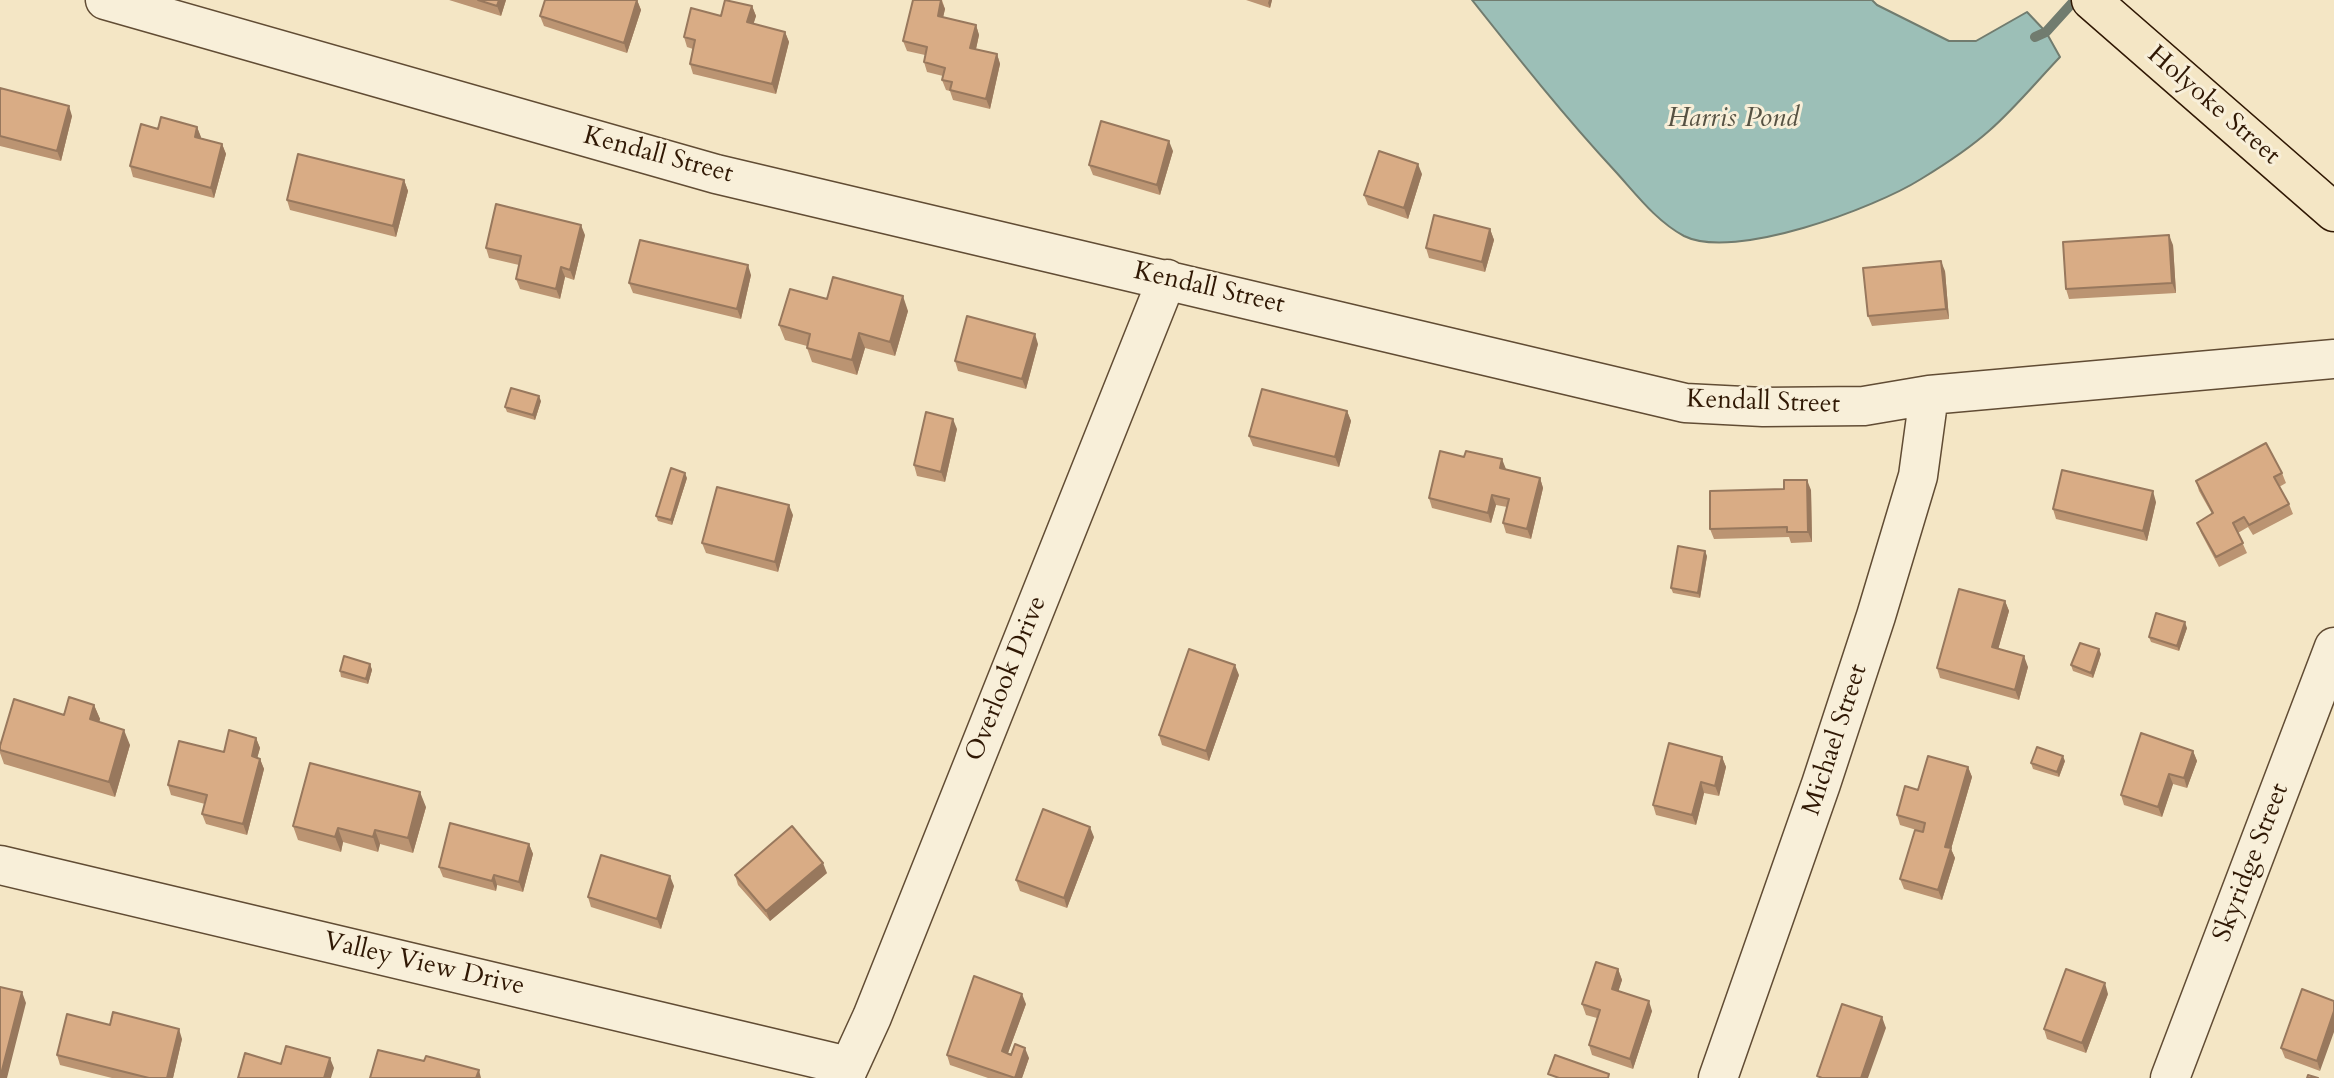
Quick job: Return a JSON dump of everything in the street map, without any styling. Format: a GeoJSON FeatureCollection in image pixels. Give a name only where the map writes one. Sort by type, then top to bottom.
{"type":"FeatureCollection","features":[{"type":"Feature","properties":{"kind":"main road","name":"Holyoke Street"},"geometry":{"type":"LineString","coordinates":[[2101,8],[2334,212]]}},
{"type":"Feature","properties":{"kind":"street","name":"Kendall Street"},"geometry":{"type":"LineString","coordinates":[[105,0],[716,174],[1685,403],[1763,407],[1864,406],[1929,395],[2334,359]]}},
{"type":"Feature","properties":{"kind":"street","name":"Overlook Drive"},"geometry":{"type":"LineString","coordinates":[[846,1072],[872,1017],[1167,279]]}},
{"type":"Feature","properties":{"kind":"street","name":"Michael Street"},"geometry":{"type":"LineString","coordinates":[[1718,1078],[1821,785],[1876,616],[1918,476],[1929,395]]}},
{"type":"Feature","properties":{"kind":"street","name":"Skyridge Street"},"geometry":{"type":"LineString","coordinates":[[2171,1078],[2334,647]]}},
{"type":"Feature","properties":{"kind":"street","name":"Valley View Drive"},"geometry":{"type":"LineString","coordinates":[[0,865],[846,1072]]}},
{"type":"Feature","properties":{"kind":"water","name":"Harris Pond"},"geometry":{"type":"Polygon","coordinates":[[[1472,0],[1872,0],[1949,41],[1976,41],[2027,12],[2046,32],[2060,57],[1982,137],[1948,162],[1900,191],[1804,228],[1736,242],[1707,242],[1684,236],[1674,230],[1647,206],[1559,108],[1472,0]]]}},
{"type":"Feature","properties":{"kind":"building"},"geometry":{"type":"Polygon","coordinates":[[[478,0],[499,0],[497,6],[478,0]]]}},
{"type":"Feature","properties":{"kind":"building"},"geometry":{"type":"Polygon","coordinates":[[[545,0],[637,0],[624,43],[540,16],[545,0]]]}},
{"type":"Feature","properties":{"kind":"building"},"geometry":{"type":"Polygon","coordinates":[[[725,0],[752,6],[747,22],[785,32],[772,84],[690,64],[695,40],[684,37],[691,8],[721,16],[725,0]]]}},
{"type":"Feature","properties":{"kind":"building"},"geometry":{"type":"Polygon","coordinates":[[[913,0],[941,0],[938,16],[976,25],[970,48],[997,54],[986,99],[950,90],[952,82],[942,80],[945,68],[924,62],[927,47],[903,41],[913,0]]]}},
{"type":"Feature","properties":{"kind":"building"},"geometry":{"type":"Polygon","coordinates":[[[0,88],[69,106],[57,151],[0,136],[0,88]]]}},
{"type":"Feature","properties":{"kind":"building"},"geometry":{"type":"Polygon","coordinates":[[[161,117],[197,127],[195,137],[222,144],[211,188],[130,166],[141,124],[158,129],[161,117]]]}},
{"type":"Feature","properties":{"kind":"building"},"geometry":{"type":"Polygon","coordinates":[[[1101,121],[1169,141],[1157,185],[1089,165],[1101,121]]]}},
{"type":"Feature","properties":{"kind":"building"},"geometry":{"type":"Polygon","coordinates":[[[1379,151],[1418,164],[1404,208],[1364,195],[1379,151]]]}},
{"type":"Feature","properties":{"kind":"building"},"geometry":{"type":"Polygon","coordinates":[[[298,154],[404,180],[393,226],[287,200],[298,154]]]}},
{"type":"Feature","properties":{"kind":"building"},"geometry":{"type":"Polygon","coordinates":[[[496,204],[581,225],[570,270],[561,267],[556,289],[516,279],[521,256],[486,248],[496,204]]]}},
{"type":"Feature","properties":{"kind":"building"},"geometry":{"type":"Polygon","coordinates":[[[1434,215],[1490,229],[1482,262],[1426,248],[1434,215]]]}},
{"type":"Feature","properties":{"kind":"building"},"geometry":{"type":"Polygon","coordinates":[[[2169,235],[2172,283],[2066,289],[2063,242],[2169,235]]]}},
{"type":"Feature","properties":{"kind":"building"},"geometry":{"type":"Polygon","coordinates":[[[640,240],[748,265],[737,309],[629,283],[640,240]]]}},
{"type":"Feature","properties":{"kind":"building"},"geometry":{"type":"Polygon","coordinates":[[[1941,261],[1946,309],[1868,316],[1863,268],[1941,261]]]}},
{"type":"Feature","properties":{"kind":"building"},"geometry":{"type":"Polygon","coordinates":[[[833,277],[903,296],[890,342],[859,333],[852,360],[807,348],[810,334],[779,325],[790,289],[827,299],[833,277]]]}},
{"type":"Feature","properties":{"kind":"building"},"geometry":{"type":"Polygon","coordinates":[[[967,316],[1035,334],[1022,379],[955,361],[967,316]]]}},
{"type":"Feature","properties":{"kind":"building"},"geometry":{"type":"Polygon","coordinates":[[[511,388],[539,396],[533,415],[505,407],[511,388]]]}},
{"type":"Feature","properties":{"kind":"building"},"geometry":{"type":"Polygon","coordinates":[[[1262,389],[1347,411],[1335,457],[1249,436],[1262,389]]]}},
{"type":"Feature","properties":{"kind":"building"},"geometry":{"type":"Polygon","coordinates":[[[926,412],[953,419],[941,472],[914,465],[926,412]]]}},
{"type":"Feature","properties":{"kind":"building"},"geometry":{"type":"Polygon","coordinates":[[[2266,443],[2282,473],[2274,477],[2289,504],[2249,525],[2244,517],[2233,523],[2243,543],[2216,557],[2197,523],[2213,513],[2196,481],[2266,443]]]}},
{"type":"Feature","properties":{"kind":"building"},"geometry":{"type":"Polygon","coordinates":[[[1440,451],[1464,457],[1466,451],[1502,459],[1500,468],[1540,478],[1527,529],[1503,523],[1509,499],[1492,495],[1488,513],[1429,498],[1440,451]]]}},
{"type":"Feature","properties":{"kind":"building"},"geometry":{"type":"Polygon","coordinates":[[[671,468],[685,473],[671,520],[656,516],[671,468]]]}},
{"type":"Feature","properties":{"kind":"building"},"geometry":{"type":"Polygon","coordinates":[[[2062,470],[2153,491],[2143,531],[2053,509],[2062,470]]]}},
{"type":"Feature","properties":{"kind":"building"},"geometry":{"type":"Polygon","coordinates":[[[1784,480],[1807,480],[1808,532],[1787,532],[1787,527],[1710,529],[1710,491],[1784,489],[1784,480]]]}},
{"type":"Feature","properties":{"kind":"building"},"geometry":{"type":"Polygon","coordinates":[[[717,487],[789,505],[775,562],[702,543],[717,487]]]}},
{"type":"Feature","properties":{"kind":"building"},"geometry":{"type":"Polygon","coordinates":[[[1678,546],[1705,551],[1698,593],[1671,588],[1678,546]]]}},
{"type":"Feature","properties":{"kind":"building"},"geometry":{"type":"Polygon","coordinates":[[[1959,589],[2005,601],[1992,647],[2024,656],[2015,690],[1937,668],[1959,589]]]}},
{"type":"Feature","properties":{"kind":"building"},"geometry":{"type":"Polygon","coordinates":[[[2156,613],[2185,622],[2177,646],[2149,637],[2156,613]]]}},
{"type":"Feature","properties":{"kind":"building"},"geometry":{"type":"Polygon","coordinates":[[[2080,643],[2099,649],[2091,673],[2071,665],[2080,643]]]}},
{"type":"Feature","properties":{"kind":"building"},"geometry":{"type":"Polygon","coordinates":[[[1189,649],[1235,665],[1206,751],[1159,735],[1189,649]]]}},
{"type":"Feature","properties":{"kind":"building"},"geometry":{"type":"Polygon","coordinates":[[[344,656],[370,664],[366,679],[340,671],[344,656]]]}},
{"type":"Feature","properties":{"kind":"building"},"geometry":{"type":"Polygon","coordinates":[[[69,697],[94,705],[90,719],[124,730],[109,782],[0,750],[14,699],[64,715],[69,697]]]}},
{"type":"Feature","properties":{"kind":"building"},"geometry":{"type":"Polygon","coordinates":[[[229,730],[256,738],[252,756],[260,759],[243,824],[202,814],[207,795],[168,785],[179,741],[224,752],[229,730]]]}},
{"type":"Feature","properties":{"kind":"building"},"geometry":{"type":"Polygon","coordinates":[[[2141,733],[2193,751],[2184,778],[2169,774],[2158,807],[2121,795],[2141,733]]]}},
{"type":"Feature","properties":{"kind":"building"},"geometry":{"type":"Polygon","coordinates":[[[1669,743],[1722,757],[1715,786],[1701,782],[1692,815],[1653,805],[1669,743]]]}},
{"type":"Feature","properties":{"kind":"building"},"geometry":{"type":"Polygon","coordinates":[[[2037,747],[2063,756],[2057,772],[2031,763],[2037,747]]]}},
{"type":"Feature","properties":{"kind":"building"},"geometry":{"type":"Polygon","coordinates":[[[1928,756],[1968,767],[1945,847],[1951,848],[1938,890],[1900,879],[1915,830],[1923,832],[1925,823],[1897,815],[1905,786],[1918,790],[1928,756]]]}},
{"type":"Feature","properties":{"kind":"building"},"geometry":{"type":"Polygon","coordinates":[[[310,763],[420,792],[408,838],[375,830],[373,837],[338,828],[335,837],[293,826],[310,763]]]}},
{"type":"Feature","properties":{"kind":"building"},"geometry":{"type":"Polygon","coordinates":[[[1043,809],[1090,827],[1064,898],[1016,880],[1043,809]]]}},
{"type":"Feature","properties":{"kind":"building"},"geometry":{"type":"Polygon","coordinates":[[[450,823],[529,844],[519,882],[494,875],[492,881],[439,867],[450,823]]]}},
{"type":"Feature","properties":{"kind":"building"},"geometry":{"type":"Polygon","coordinates":[[[792,826],[823,863],[766,911],[735,875],[792,826]]]}},
{"type":"Feature","properties":{"kind":"building"},"geometry":{"type":"Polygon","coordinates":[[[601,855],[670,876],[657,919],[588,897],[601,855]]]}},
{"type":"Feature","properties":{"kind":"building"},"geometry":{"type":"Polygon","coordinates":[[[1596,962],[1618,969],[1612,989],[1649,1001],[1630,1059],[1589,1045],[1600,1010],[1582,1004],[1596,962]]]}},
{"type":"Feature","properties":{"kind":"building"},"geometry":{"type":"Polygon","coordinates":[[[2066,969],[2105,983],[2082,1043],[2044,1029],[2066,969]]]}},
{"type":"Feature","properties":{"kind":"building"},"geometry":{"type":"Polygon","coordinates":[[[974,976],[1022,994],[1002,1051],[1011,1055],[1015,1044],[1025,1048],[1015,1078],[947,1055],[974,976]]]}},
{"type":"Feature","properties":{"kind":"building"},"geometry":{"type":"Polygon","coordinates":[[[0,987],[22,992],[0,1078],[0,987]]]}},
{"type":"Feature","properties":{"kind":"building"},"geometry":{"type":"Polygon","coordinates":[[[2302,989],[2334,1001],[2334,1011],[2317,1061],[2281,1048],[2302,989]]]}},
{"type":"Feature","properties":{"kind":"building"},"geometry":{"type":"Polygon","coordinates":[[[1842,1004],[1882,1017],[1861,1078],[1822,1078],[1817,1076],[1842,1004]]]}},
{"type":"Feature","properties":{"kind":"building"},"geometry":{"type":"Polygon","coordinates":[[[113,1012],[179,1029],[167,1078],[149,1078],[57,1055],[67,1014],[110,1025],[113,1012]]]}},
{"type":"Feature","properties":{"kind":"building"},"geometry":{"type":"Polygon","coordinates":[[[286,1046],[330,1058],[324,1078],[238,1078],[245,1053],[281,1064],[286,1046]]]}},
{"type":"Feature","properties":{"kind":"building"},"geometry":{"type":"Polygon","coordinates":[[[378,1050],[424,1061],[426,1056],[479,1070],[476,1078],[370,1078],[378,1050]]]}},
{"type":"Feature","properties":{"kind":"building"},"geometry":{"type":"Polygon","coordinates":[[[1555,1055],[1609,1074],[1608,1078],[1559,1078],[1548,1074],[1555,1055]]]}},
{"type":"Feature","properties":{"kind":"waterway"},"geometry":{"type":"LineString","coordinates":[[2035,37],[2046,32],[2075,0]]}}]}
